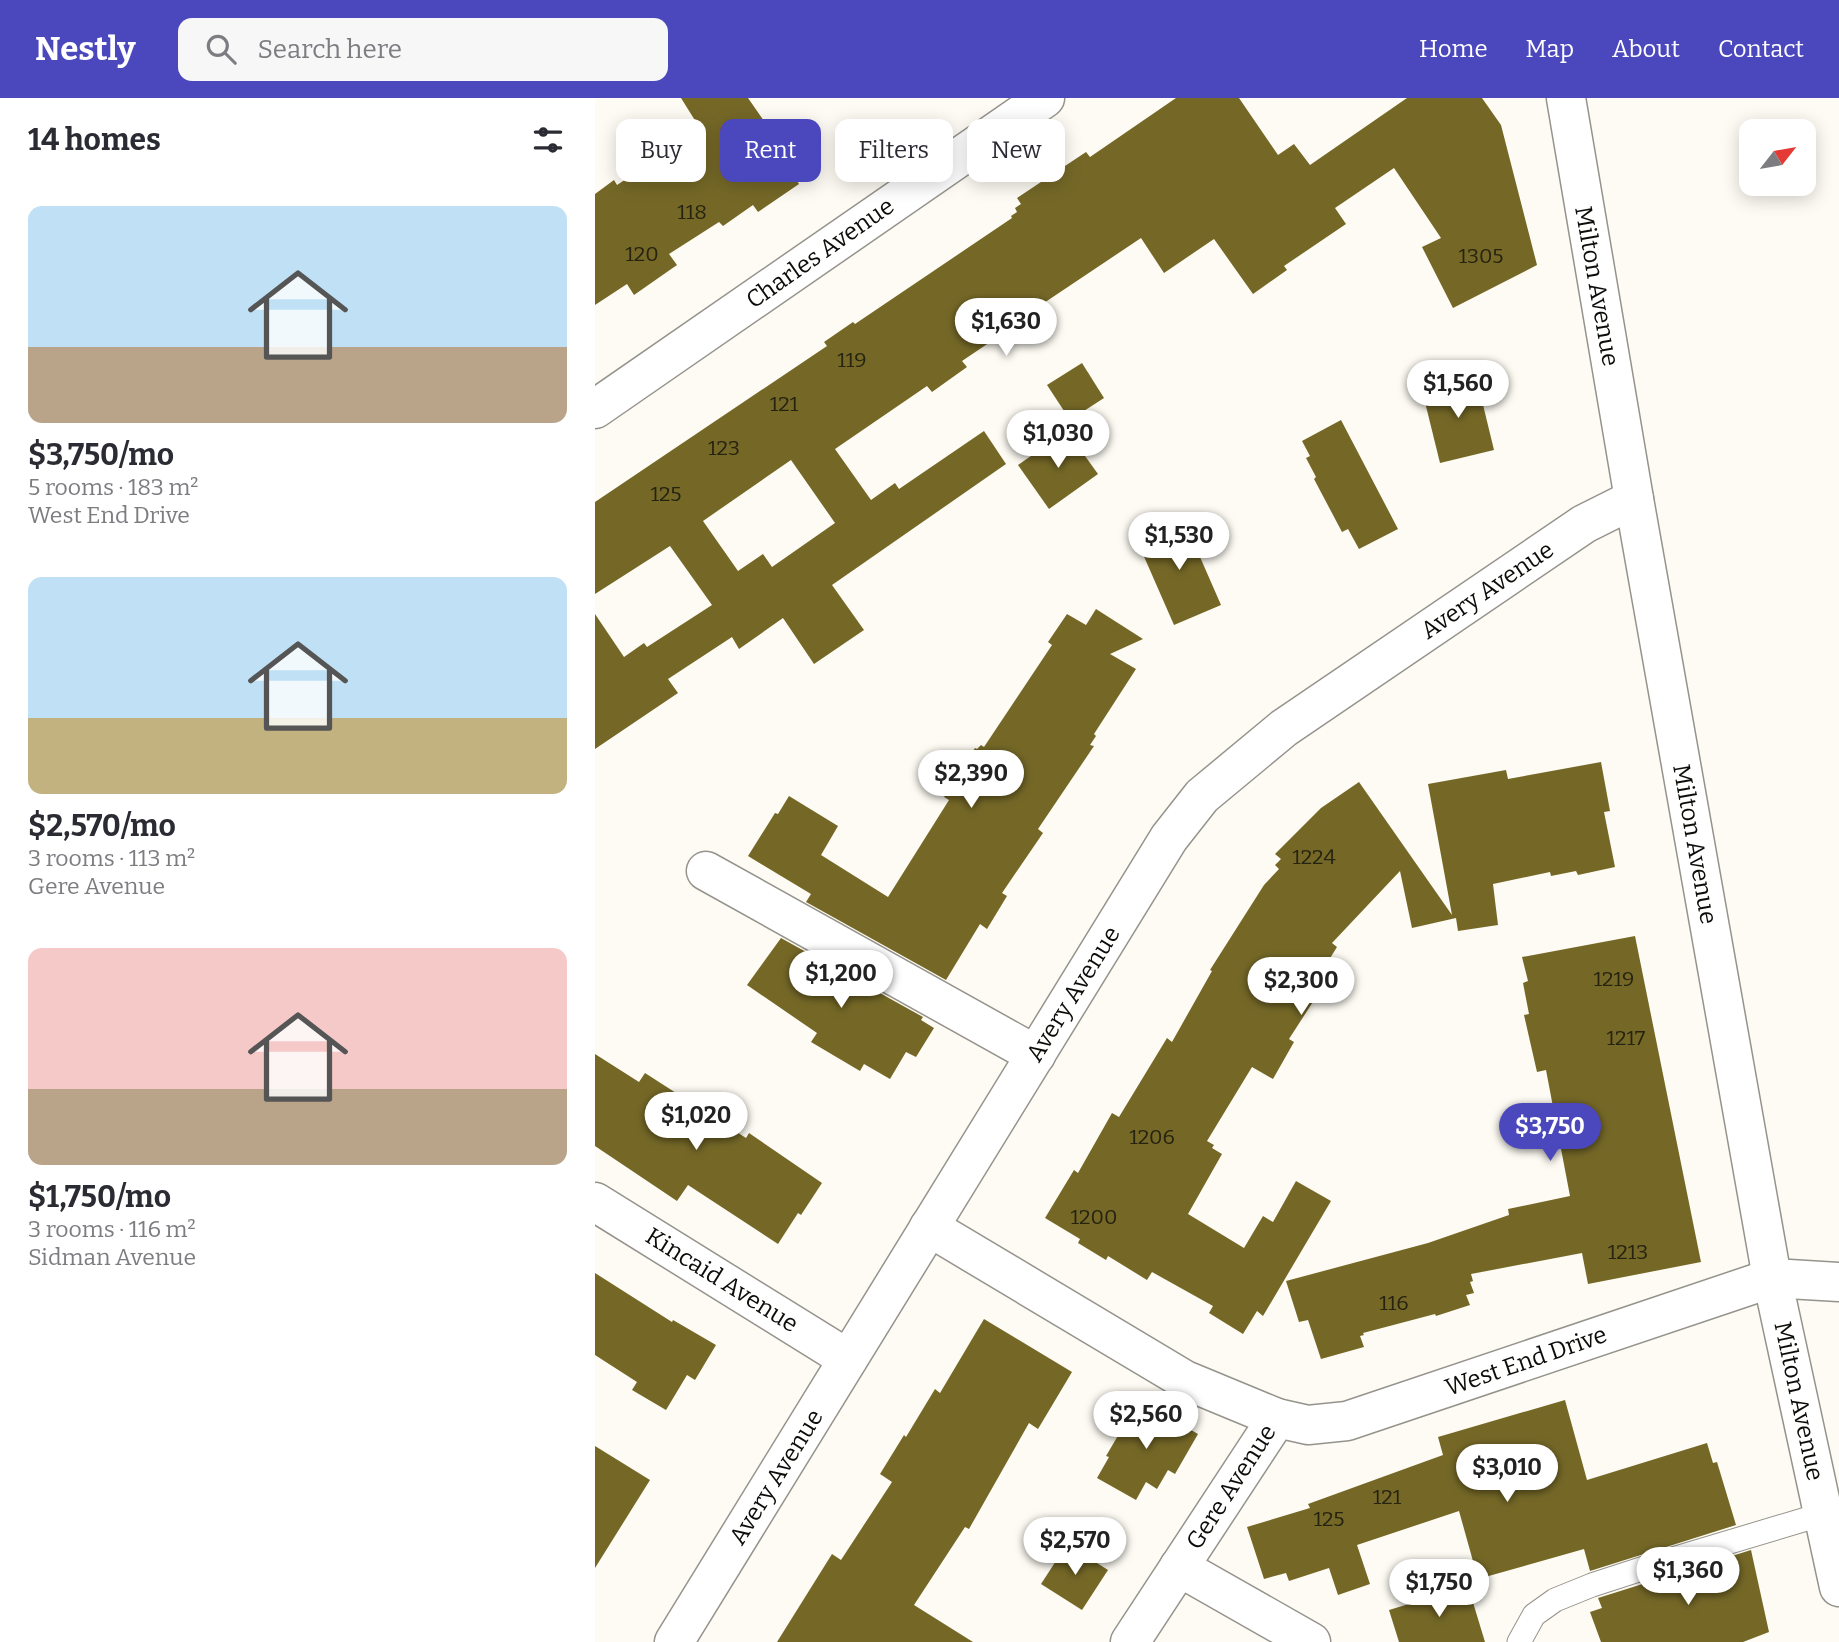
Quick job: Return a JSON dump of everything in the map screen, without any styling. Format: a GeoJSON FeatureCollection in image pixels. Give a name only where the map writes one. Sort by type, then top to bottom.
{"type":"FeatureCollection","features":[{"type":"Feature","properties":{"kind":"street","name":"Charles Avenue"},"geometry":{"type":"LineString","coordinates":[[595,409],[1045,98]]}},
{"type":"Feature","properties":{"kind":"street","name":"Milton Avenue"},"geometry":{"type":"LineString","coordinates":[[1566,98],[1772,1278],[1839,1587]]}},
{"type":"Feature","properties":{"kind":"street","name":"Avery Avenue"},"geometry":{"type":"LineString","coordinates":[[674,1642],[1169,838],[1202,796],[1284,728],[1584,524],[1634,499]]}},
{"type":"Feature","properties":{"kind":"street"},"geometry":{"type":"LineString","coordinates":[[706,872],[1036,1055]]}},
{"type":"Feature","properties":{"kind":"street","name":"Kincaid Avenue"},"geometry":{"type":"LineString","coordinates":[[595,1202],[848,1359]]}},
{"type":"Feature","properties":{"kind":"street","name":"Gere Avenue"},"geometry":{"type":"LineString","coordinates":[[929,1227],[1185,1380],[1277,1418],[1130,1642]]}},
{"type":"Feature","properties":{"kind":"street"},"geometry":{"type":"LineString","coordinates":[[1772,1278],[1839,1282]]}},
{"type":"Feature","properties":{"kind":"street","name":"West End Drive"},"geometry":{"type":"LineString","coordinates":[[1277,1418],[1308,1425],[1347,1421],[1772,1278]]}},
{"type":"Feature","properties":{"kind":"street"},"geometry":{"type":"LineString","coordinates":[[1179,1567],[1311,1642]]}},
{"type":"Feature","properties":{"kind":"lane"},"geometry":{"type":"LineString","coordinates":[[1519,1642],[1534,1615],[1555,1600],[1666,1560],[1823,1514]]}},
{"type":"Feature","properties":{"kind":"building"},"geometry":{"type":"Polygon","coordinates":[[[681,98],[748,98],[763,119],[720,119],[720,182],[799,184],[758,212],[753,205],[723,226],[719,222],[669,254],[677,265],[634,295],[627,284],[595,305],[595,194],[614,180],[617,185],[622,182],[706,182],[706,119],[694,119],[681,98]]]}},
{"type":"Feature","properties":{"kind":"building"},"geometry":{"type":"Polygon","coordinates":[[[1176,98],[1239,98],[1278,155],[1294,144],[1310,165],[1407,98],[1482,98],[1501,125],[1537,265],[1453,308],[1422,247],[1441,238],[1394,168],[1335,208],[1346,224],[1284,266],[1287,270],[1253,294],[1214,239],[1164,273],[1141,238],[962,361],[967,367],[932,392],[927,386],[835,449],[871,500],[895,483],[899,489],[984,431],[1006,464],[832,585],[864,630],[814,664],[783,618],[739,649],[732,637],[668,679],[678,693],[595,749],[595,614],[624,657],[644,643],[647,647],[712,605],[670,546],[595,594],[595,502],[827,346],[824,342],[853,322],[855,324],[1012,218],[1017,212],[1015,208],[1021,204],[1017,198],[1041,182],[1065,182],[1065,166],[1086,152],[1090,157],[1176,98]],[[791,460],[703,521],[738,571],[763,554],[772,567],[835,523],[791,460]]]}},
{"type":"Feature","properties":{"kind":"building"},"geometry":{"type":"Polygon","coordinates":[[[1082,363],[1104,398],[1070,420],[1047,385],[1082,363]]]}},
{"type":"Feature","properties":{"kind":"building"},"geometry":{"type":"Polygon","coordinates":[[[1476,376],[1494,450],[1440,463],[1422,390],[1476,376]]]}},
{"type":"Feature","properties":{"kind":"building"},"geometry":{"type":"Polygon","coordinates":[[[1341,420],[1398,529],[1359,549],[1348,529],[1342,532],[1314,479],[1316,477],[1306,458],[1310,456],[1302,441],[1341,420]]]}},
{"type":"Feature","properties":{"kind":"building"},"geometry":{"type":"Polygon","coordinates":[[[1067,431],[1098,474],[1049,509],[1018,465],[1067,431]]]}},
{"type":"Feature","properties":{"kind":"building"},"geometry":{"type":"Polygon","coordinates":[[[1183,518],[1221,605],[1174,625],[1142,552],[1147,551],[1140,536],[1183,518]]]}},
{"type":"Feature","properties":{"kind":"building"},"geometry":{"type":"Polygon","coordinates":[[[1096,609],[1143,639],[1110,654],[1136,669],[1094,734],[1096,736],[1090,745],[1094,746],[1038,829],[1043,833],[1002,893],[1007,896],[987,929],[980,924],[946,980],[806,902],[811,894],[748,856],[789,796],[838,826],[821,855],[888,897],[949,800],[944,797],[975,748],[981,745],[984,747],[1052,645],[1048,642],[1067,614],[1086,625],[1096,609]]]}},
{"type":"Feature","properties":{"kind":"building"},"geometry":{"type":"Polygon","coordinates":[[[1601,762],[1610,811],[1604,812],[1615,867],[1578,875],[1576,871],[1551,876],[1550,872],[1493,884],[1498,925],[1458,931],[1456,918],[1412,928],[1400,871],[1332,943],[1337,947],[1319,976],[1327,980],[1289,1039],[1294,1042],[1273,1079],[1252,1067],[1207,1141],[1222,1154],[1188,1214],[1244,1248],[1263,1216],[1273,1222],[1296,1181],[1331,1201],[1263,1316],[1257,1311],[1243,1334],[1209,1313],[1213,1306],[1152,1272],[1147,1280],[1108,1256],[1106,1260],[1078,1243],[1080,1239],[1045,1218],[1074,1170],[1078,1173],[1112,1113],[1119,1117],[1167,1038],[1172,1042],[1212,971],[1210,970],[1264,885],[1279,869],[1275,865],[1281,859],[1275,854],[1321,808],[1359,782],[1452,915],[1428,784],[1506,770],[1508,779],[1601,762]]]}},
{"type":"Feature","properties":{"kind":"building"},"geometry":{"type":"Polygon","coordinates":[[[1635,936],[1701,1262],[1588,1284],[1582,1253],[1471,1274],[1473,1281],[1470,1282],[1474,1293],[1466,1295],[1470,1305],[1363,1333],[1364,1335],[1360,1336],[1364,1347],[1321,1359],[1308,1320],[1299,1322],[1286,1281],[1428,1243],[1509,1215],[1508,1209],[1570,1196],[1546,1070],[1537,1072],[1524,1015],[1529,1014],[1523,983],[1528,981],[1522,957],[1635,936]]]}},
{"type":"Feature","properties":{"kind":"building"},"geometry":{"type":"Polygon","coordinates":[[[781,938],[923,1017],[921,1020],[934,1028],[916,1057],[906,1052],[890,1079],[864,1064],[860,1071],[811,1042],[817,1033],[747,985],[781,938]]]}},
{"type":"Feature","properties":{"kind":"building"},"geometry":{"type":"Polygon","coordinates":[[[595,1054],[639,1082],[645,1073],[746,1138],[749,1133],[822,1183],[778,1244],[688,1185],[677,1201],[595,1146],[595,1054]]]}},
{"type":"Feature","properties":{"kind":"building"},"geometry":{"type":"Polygon","coordinates":[[[595,1273],[672,1322],[673,1320],[716,1345],[695,1380],[687,1375],[666,1410],[632,1390],[637,1382],[595,1355],[595,1273]]]}},
{"type":"Feature","properties":{"kind":"building"},"geometry":{"type":"Polygon","coordinates":[[[984,1319],[1072,1372],[1038,1429],[1029,1423],[969,1529],[965,1527],[914,1605],[973,1642],[777,1642],[832,1554],[841,1560],[892,1482],[880,1474],[935,1389],[940,1393],[984,1319]]]}},
{"type":"Feature","properties":{"kind":"building"},"geometry":{"type":"Polygon","coordinates":[[[1139,1400],[1198,1434],[1175,1474],[1168,1470],[1157,1489],[1146,1482],[1136,1500],[1097,1478],[1109,1457],[1106,1456],[1139,1400]]]}},
{"type":"Feature","properties":{"kind":"building"},"geometry":{"type":"Polygon","coordinates":[[[1565,1400],[1587,1480],[1707,1443],[1713,1463],[1717,1462],[1736,1525],[1590,1571],[1584,1549],[1478,1579],[1459,1511],[1357,1545],[1370,1584],[1338,1595],[1329,1568],[1289,1581],[1286,1573],[1264,1579],[1247,1527],[1310,1508],[1308,1504],[1443,1455],[1438,1437],[1565,1400]]]}},
{"type":"Feature","properties":{"kind":"building"},"geometry":{"type":"Polygon","coordinates":[[[595,1446],[650,1480],[595,1568],[595,1446]]]}},
{"type":"Feature","properties":{"kind":"building"},"geometry":{"type":"Polygon","coordinates":[[[1067,1544],[1108,1570],[1082,1610],[1041,1584],[1067,1544]]]}},
{"type":"Feature","properties":{"kind":"building"},"geometry":{"type":"Polygon","coordinates":[[[1751,1550],[1769,1632],[1743,1642],[1601,1642],[1590,1612],[1602,1608],[1598,1598],[1751,1550]]]}},
{"type":"Feature","properties":{"kind":"building"},"geometry":{"type":"Polygon","coordinates":[[[1468,1586],[1485,1642],[1399,1642],[1389,1610],[1468,1586]]]}}]}
